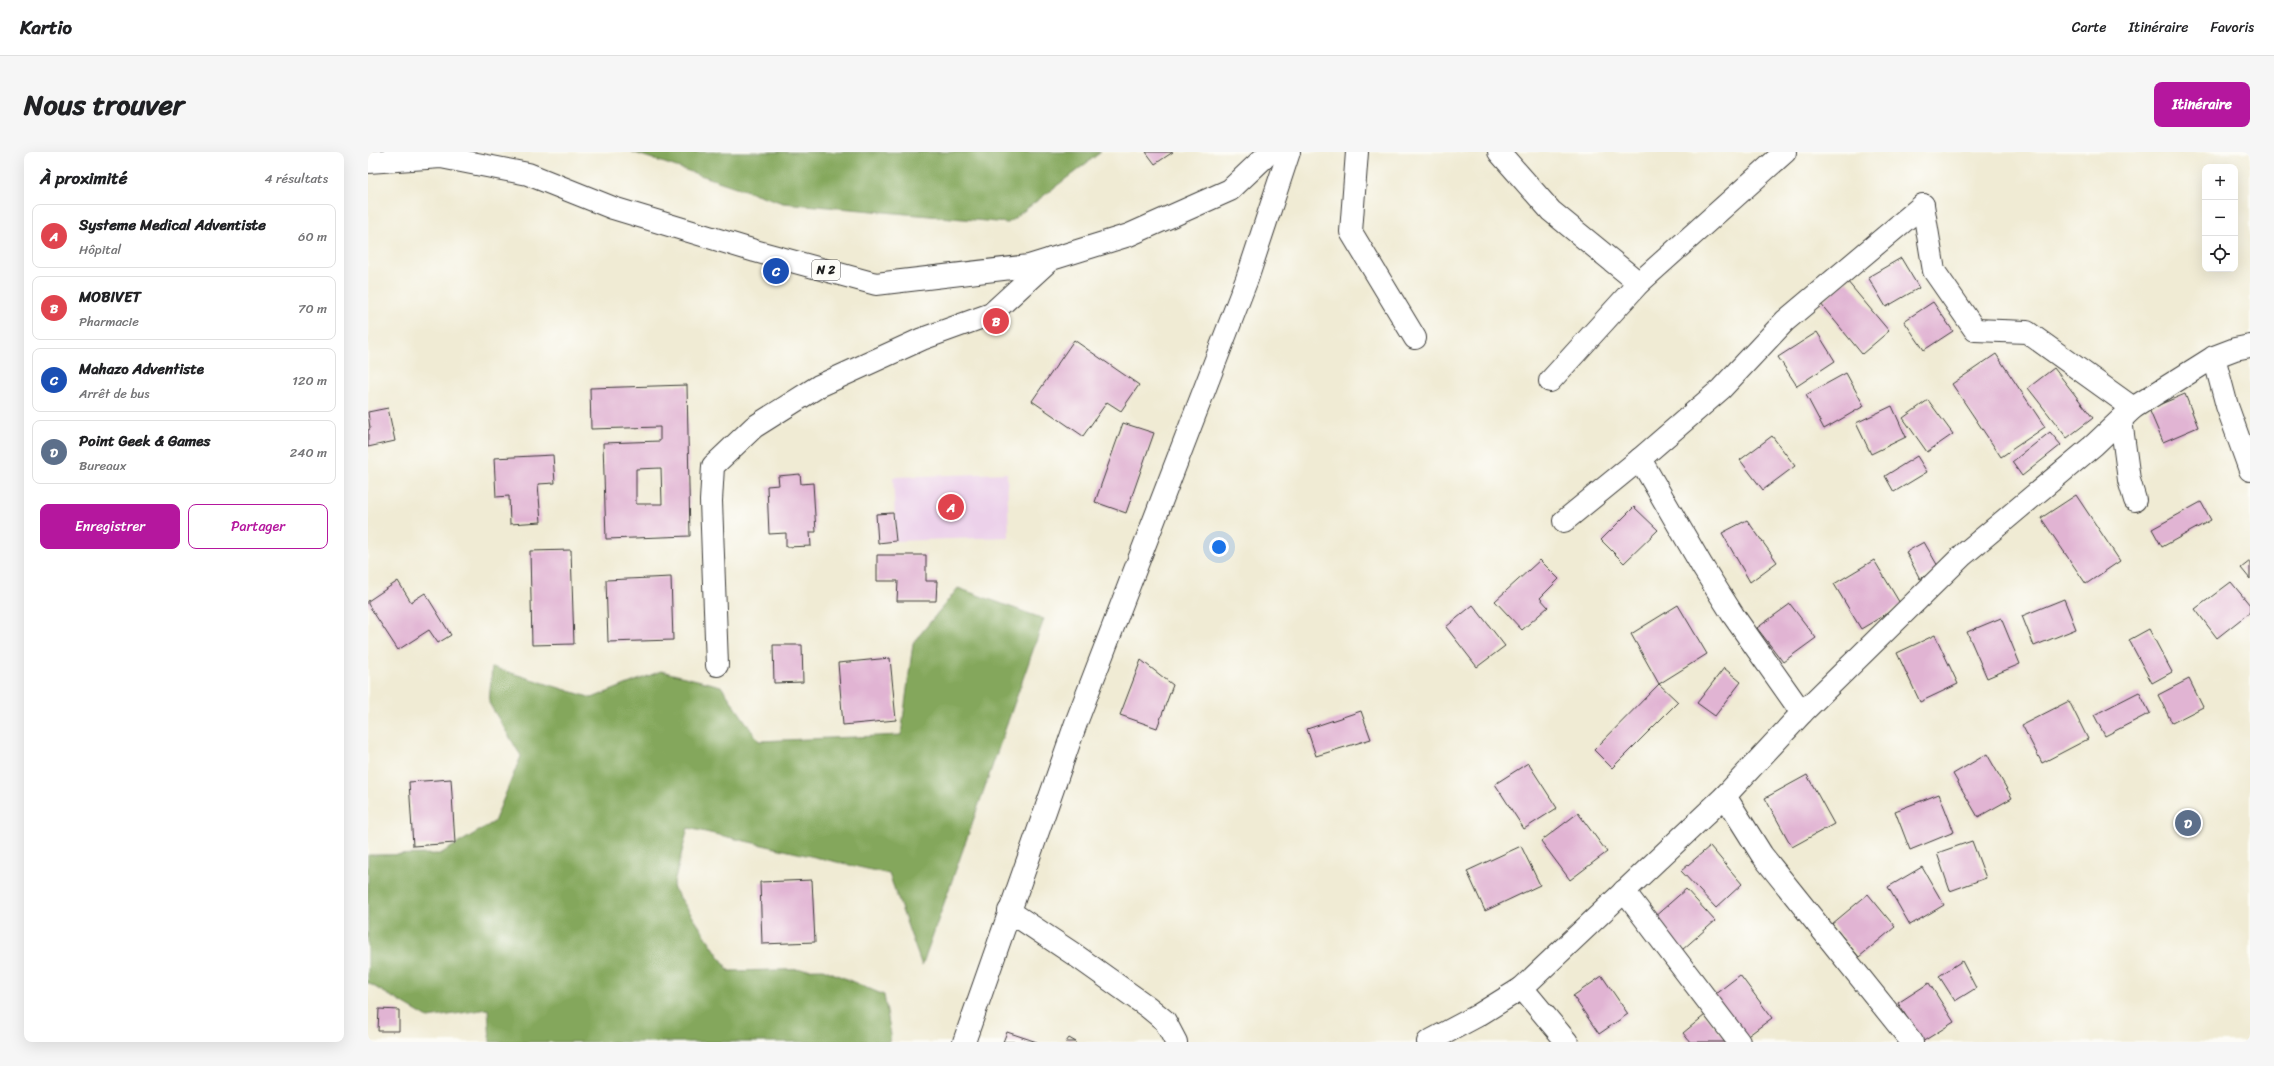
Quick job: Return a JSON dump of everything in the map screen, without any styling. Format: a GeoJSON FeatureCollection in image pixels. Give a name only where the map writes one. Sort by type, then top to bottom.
{"type":"FeatureCollection","features":[{"type":"Feature","properties":{"kind":"street","name":"N 2"},"geometry":{"type":"LineString","coordinates":[[368,162],[441,157],[528,174],[613,208],[755,251],[876,284],[1029,266],[1129,234],[1230,190],[1270,152]]}},
{"type":"Feature","properties":{"kind":"street"},"geometry":{"type":"LineString","coordinates":[[964,1042],[1009,911],[1115,616],[1247,279],[1289,152]]}},
{"type":"Feature","properties":{"kind":"street"},"geometry":{"type":"LineString","coordinates":[[1357,152],[1351,232],[1415,338]]}},
{"type":"Feature","properties":{"kind":"street"},"geometry":{"type":"LineString","coordinates":[[1499,152],[1551,212],[1639,283]]}},
{"type":"Feature","properties":{"kind":"street"},"geometry":{"type":"LineString","coordinates":[[1550,381],[1639,283],[1785,152]]}},
{"type":"Feature","properties":{"kind":"street"},"geometry":{"type":"LineString","coordinates":[[1564,521],[1640,459],[1721,389],[1785,321],[1923,205],[1934,271],[1976,330],[2028,332],[2127,414],[2129,480],[2134,500]]}},
{"type":"Feature","properties":{"kind":"street"},"geometry":{"type":"LineString","coordinates":[[717,665],[711,501],[713,466],[754,427],[819,386],[922,339],[991,314],[1051,259]]}},
{"type":"Feature","properties":{"kind":"street"},"geometry":{"type":"LineString","coordinates":[[1428,1042],[1477,1016],[1522,988],[1724,796],[1802,712],[1963,555],[2094,445],[2127,414],[2214,357],[2235,349],[2250,346]]}},
{"type":"Feature","properties":{"kind":"street"},"geometry":{"type":"LineString","coordinates":[[2214,357],[2229,414],[2250,470]]}},
{"type":"Feature","properties":{"kind":"street"},"geometry":{"type":"LineString","coordinates":[[1640,459],[1702,566],[1733,615],[1802,712]]}},
{"type":"Feature","properties":{"kind":"street"},"geometry":{"type":"LineString","coordinates":[[1724,796],[1762,854],[1912,1042]]}},
{"type":"Feature","properties":{"kind":"street"},"geometry":{"type":"LineString","coordinates":[[1624,891],[1739,1042]]}},
{"type":"Feature","properties":{"kind":"street"},"geometry":{"type":"LineString","coordinates":[[1009,911],[1075,955],[1148,1007],[1165,1021],[1176,1042]]}},
{"type":"Feature","properties":{"kind":"street"},"geometry":{"type":"LineString","coordinates":[[1522,988],[1567,1042]]}},
{"type":"Feature","properties":{"kind":"shaded area"},"geometry":{"type":"Polygon","coordinates":[[[1007,473],[1009,537],[896,541],[893,477],[1007,473]]]}},
{"type":"Feature","properties":{"kind":"green space"},"geometry":{"type":"Polygon","coordinates":[[[632,152],[1101,152],[1008,223],[783,203],[632,152]]]}},
{"type":"Feature","properties":{"kind":"green space"},"geometry":{"type":"Polygon","coordinates":[[[958,588],[1044,619],[922,966],[889,874],[688,828],[673,887],[729,971],[823,969],[884,995],[891,1035],[889,1042],[490,1042],[488,1009],[428,1018],[368,983],[368,855],[440,854],[494,822],[521,756],[489,703],[492,667],[592,698],[661,671],[721,686],[759,741],[901,735],[913,643],[958,588]]]}},
{"type":"Feature","properties":{"kind":"building"},"geometry":{"type":"Polygon","coordinates":[[[1146,152],[1173,152],[1155,164],[1146,152]]]}},
{"type":"Feature","properties":{"kind":"building"},"geometry":{"type":"Polygon","coordinates":[[[1901,258],[1919,288],[1886,307],[1868,277],[1901,258]]]}},
{"type":"Feature","properties":{"kind":"building"},"geometry":{"type":"Polygon","coordinates":[[[1847,281],[1889,331],[1862,354],[1820,303],[1847,281]]]}},
{"type":"Feature","properties":{"kind":"building"},"geometry":{"type":"Polygon","coordinates":[[[1933,302],[1953,331],[1924,350],[1904,321],[1933,302]]]}},
{"type":"Feature","properties":{"kind":"building"},"geometry":{"type":"Polygon","coordinates":[[[1817,332],[1835,361],[1797,386],[1778,357],[1817,332]]]}},
{"type":"Feature","properties":{"kind":"building"},"geometry":{"type":"Polygon","coordinates":[[[1074,340],[1139,385],[1121,411],[1107,402],[1083,436],[1032,401],[1074,340]]]}},
{"type":"Feature","properties":{"kind":"building"},"geometry":{"type":"Polygon","coordinates":[[[1996,354],[2045,427],[2001,457],[1952,384],[1996,354]]]}},
{"type":"Feature","properties":{"kind":"building"},"geometry":{"type":"Polygon","coordinates":[[[2054,368],[2093,418],[2067,438],[2028,388],[2054,368]]]}},
{"type":"Feature","properties":{"kind":"building"},"geometry":{"type":"Polygon","coordinates":[[[1846,373],[1864,406],[1824,429],[1806,395],[1846,373]]]}},
{"type":"Feature","properties":{"kind":"building"},"geometry":{"type":"Polygon","coordinates":[[[687,385],[690,536],[606,539],[603,443],[660,441],[660,427],[591,429],[590,388],[687,385]],[[661,468],[636,469],[636,504],[662,504],[661,468]]]}},
{"type":"Feature","properties":{"kind":"building"},"geometry":{"type":"Polygon","coordinates":[[[2185,394],[2198,427],[2163,442],[2149,409],[2185,394]]]}},
{"type":"Feature","properties":{"kind":"building"},"geometry":{"type":"Polygon","coordinates":[[[1928,400],[1953,434],[1927,452],[1903,418],[1928,400]]]}},
{"type":"Feature","properties":{"kind":"building"},"geometry":{"type":"Polygon","coordinates":[[[1892,406],[1906,437],[1871,454],[1856,423],[1892,406]]]}},
{"type":"Feature","properties":{"kind":"building"},"geometry":{"type":"Polygon","coordinates":[[[388,408],[395,441],[368,447],[368,430],[370,429],[368,412],[388,408]]]}},
{"type":"Feature","properties":{"kind":"building"},"geometry":{"type":"Polygon","coordinates":[[[1123,423],[1154,433],[1126,513],[1095,502],[1123,423]]]}},
{"type":"Feature","properties":{"kind":"building"},"geometry":{"type":"Polygon","coordinates":[[[2050,432],[2061,445],[2022,476],[2012,462],[2050,432]]]}},
{"type":"Feature","properties":{"kind":"building"},"geometry":{"type":"Polygon","coordinates":[[[1772,436],[1795,466],[1763,490],[1740,460],[1772,436]]]}},
{"type":"Feature","properties":{"kind":"building"},"geometry":{"type":"Polygon","coordinates":[[[553,455],[555,483],[538,484],[541,522],[510,524],[509,496],[496,497],[494,458],[553,455]]]}},
{"type":"Feature","properties":{"kind":"building"},"geometry":{"type":"Polygon","coordinates":[[[1917,456],[1927,472],[1894,492],[1885,476],[1917,456]]]}},
{"type":"Feature","properties":{"kind":"building"},"geometry":{"type":"Polygon","coordinates":[[[800,474],[801,484],[813,483],[816,532],[810,532],[811,546],[786,547],[786,533],[769,534],[767,486],[779,485],[778,476],[800,474]]]}},
{"type":"Feature","properties":{"kind":"building"},"geometry":{"type":"Polygon","coordinates":[[[2076,495],[2120,561],[2086,584],[2041,518],[2076,495]]]}},
{"type":"Feature","properties":{"kind":"building"},"geometry":{"type":"Polygon","coordinates":[[[2201,502],[2211,520],[2162,547],[2152,529],[2201,502]]]}},
{"type":"Feature","properties":{"kind":"building"},"geometry":{"type":"Polygon","coordinates":[[[1634,507],[1658,530],[1624,563],[1601,540],[1634,507]]]}},
{"type":"Feature","properties":{"kind":"building"},"geometry":{"type":"Polygon","coordinates":[[[893,513],[896,541],[878,543],[876,514],[893,513]]]}},
{"type":"Feature","properties":{"kind":"building"},"geometry":{"type":"Polygon","coordinates":[[[1747,520],[1777,562],[1750,582],[1722,533],[1747,520]]]}},
{"type":"Feature","properties":{"kind":"building"},"geometry":{"type":"Polygon","coordinates":[[[1924,542],[1939,568],[1920,579],[1906,552],[1924,542]]]}},
{"type":"Feature","properties":{"kind":"building"},"geometry":{"type":"Polygon","coordinates":[[[571,550],[574,644],[532,645],[530,551],[571,550]]]}},
{"type":"Feature","properties":{"kind":"building"},"geometry":{"type":"Polygon","coordinates":[[[877,555],[926,555],[926,581],[937,581],[936,601],[897,601],[898,581],[877,581],[877,555]]]}},
{"type":"Feature","properties":{"kind":"building"},"geometry":{"type":"Polygon","coordinates":[[[1540,560],[1559,579],[1540,598],[1548,607],[1522,630],[1495,601],[1540,560]]]}},
{"type":"Feature","properties":{"kind":"building"},"geometry":{"type":"Polygon","coordinates":[[[1874,560],[1901,605],[1861,629],[1834,584],[1874,560]]]}},
{"type":"Feature","properties":{"kind":"building"},"geometry":{"type":"Polygon","coordinates":[[[2250,561],[2250,579],[2241,568],[2250,561]]]}},
{"type":"Feature","properties":{"kind":"building"},"geometry":{"type":"Polygon","coordinates":[[[671,577],[673,640],[608,642],[606,580],[671,577]]]}},
{"type":"Feature","properties":{"kind":"building"},"geometry":{"type":"Polygon","coordinates":[[[398,581],[411,602],[425,593],[451,635],[438,643],[429,630],[398,650],[368,604],[368,601],[398,581]]]}},
{"type":"Feature","properties":{"kind":"building"},"geometry":{"type":"Polygon","coordinates":[[[2231,582],[2250,605],[2250,612],[2217,638],[2195,609],[2231,582]]]}},
{"type":"Feature","properties":{"kind":"building"},"geometry":{"type":"Polygon","coordinates":[[[2064,599],[2076,629],[2034,646],[2022,616],[2064,599]]]}},
{"type":"Feature","properties":{"kind":"building"},"geometry":{"type":"Polygon","coordinates":[[[1790,604],[1816,638],[1783,662],[1757,628],[1790,604]]]}},
{"type":"Feature","properties":{"kind":"building"},"geometry":{"type":"Polygon","coordinates":[[[1473,605],[1505,646],[1477,667],[1446,627],[1473,605]]]}},
{"type":"Feature","properties":{"kind":"building"},"geometry":{"type":"Polygon","coordinates":[[[1678,605],[1707,654],[1659,684],[1631,634],[1678,605]]]}},
{"type":"Feature","properties":{"kind":"building"},"geometry":{"type":"Polygon","coordinates":[[[2001,618],[2020,664],[1987,678],[1967,632],[2001,618]]]}},
{"type":"Feature","properties":{"kind":"building"},"geometry":{"type":"Polygon","coordinates":[[[2149,629],[2172,672],[2152,683],[2129,640],[2149,629]]]}},
{"type":"Feature","properties":{"kind":"building"},"geometry":{"type":"Polygon","coordinates":[[[1935,635],[1958,684],[1920,702],[1897,653],[1935,635]]]}},
{"type":"Feature","properties":{"kind":"building"},"geometry":{"type":"Polygon","coordinates":[[[773,645],[802,645],[803,682],[774,683],[773,645]]]}},
{"type":"Feature","properties":{"kind":"building"},"geometry":{"type":"Polygon","coordinates":[[[890,658],[896,720],[843,725],[838,663],[890,658]]]}},
{"type":"Feature","properties":{"kind":"building"},"geometry":{"type":"Polygon","coordinates":[[[1141,660],[1173,685],[1157,728],[1120,715],[1141,660]]]}},
{"type":"Feature","properties":{"kind":"building"},"geometry":{"type":"Polygon","coordinates":[[[1724,668],[1741,682],[1715,716],[1697,703],[1724,668]]]}},
{"type":"Feature","properties":{"kind":"building"},"geometry":{"type":"Polygon","coordinates":[[[2189,679],[2203,707],[2172,723],[2158,695],[2189,679]]]}},
{"type":"Feature","properties":{"kind":"building"},"geometry":{"type":"Polygon","coordinates":[[[1659,684],[1678,702],[1612,768],[1594,750],[1659,684]]]}},
{"type":"Feature","properties":{"kind":"building"},"geometry":{"type":"Polygon","coordinates":[[[2139,692],[2150,713],[2105,736],[2094,715],[2139,692]]]}},
{"type":"Feature","properties":{"kind":"building"},"geometry":{"type":"Polygon","coordinates":[[[2069,701],[2088,739],[2042,763],[2022,725],[2069,701]]]}},
{"type":"Feature","properties":{"kind":"building"},"geometry":{"type":"Polygon","coordinates":[[[1361,711],[1371,739],[1316,756],[1307,729],[1361,711]]]}},
{"type":"Feature","properties":{"kind":"building"},"geometry":{"type":"Polygon","coordinates":[[[1987,754],[2012,798],[1978,817],[1953,774],[1987,754]]]}},
{"type":"Feature","properties":{"kind":"building"},"geometry":{"type":"Polygon","coordinates":[[[1528,763],[1557,808],[1524,829],[1495,784],[1528,763]]]}},
{"type":"Feature","properties":{"kind":"building"},"geometry":{"type":"Polygon","coordinates":[[[1807,775],[1834,824],[1792,847],[1765,798],[1807,775]]]}},
{"type":"Feature","properties":{"kind":"building"},"geometry":{"type":"Polygon","coordinates":[[[451,779],[455,843],[413,846],[409,782],[451,779]]]}},
{"type":"Feature","properties":{"kind":"building"},"geometry":{"type":"Polygon","coordinates":[[[1939,794],[1954,832],[1910,850],[1895,811],[1939,794]]]}},
{"type":"Feature","properties":{"kind":"building"},"geometry":{"type":"Polygon","coordinates":[[[1578,813],[1607,852],[1570,880],[1541,841],[1578,813]]]}},
{"type":"Feature","properties":{"kind":"building"},"geometry":{"type":"Polygon","coordinates":[[[1972,841],[1986,878],[1950,891],[1937,853],[1972,841]]]}},
{"type":"Feature","properties":{"kind":"building"},"geometry":{"type":"Polygon","coordinates":[[[1521,846],[1540,885],[1485,911],[1467,871],[1521,846]]]}},
{"type":"Feature","properties":{"kind":"building"},"geometry":{"type":"Polygon","coordinates":[[[1710,846],[1742,884],[1716,908],[1681,871],[1710,846]]]}},
{"type":"Feature","properties":{"kind":"building"},"geometry":{"type":"Polygon","coordinates":[[[1922,867],[1944,905],[1910,925],[1888,887],[1922,867]]]}},
{"type":"Feature","properties":{"kind":"building"},"geometry":{"type":"Polygon","coordinates":[[[812,880],[815,942],[762,944],[760,882],[812,880]]]}},
{"type":"Feature","properties":{"kind":"building"},"geometry":{"type":"Polygon","coordinates":[[[1686,889],[1715,921],[1682,950],[1653,918],[1686,889]]]}},
{"type":"Feature","properties":{"kind":"building"},"geometry":{"type":"Polygon","coordinates":[[[1868,894],[1895,927],[1859,957],[1832,924],[1868,894]]]}},
{"type":"Feature","properties":{"kind":"building"},"geometry":{"type":"Polygon","coordinates":[[[1962,961],[1976,988],[1955,1001],[1939,976],[1962,961]]]}},
{"type":"Feature","properties":{"kind":"building"},"geometry":{"type":"Polygon","coordinates":[[[1740,975],[1772,1018],[1745,1038],[1714,995],[1740,975]]]}},
{"type":"Feature","properties":{"kind":"building"},"geometry":{"type":"Polygon","coordinates":[[[1602,976],[1628,1014],[1599,1034],[1573,996],[1602,976]]]}},
{"type":"Feature","properties":{"kind":"building"},"geometry":{"type":"Polygon","coordinates":[[[1929,983],[1954,1022],[1922,1042],[1898,1003],[1929,983]]]}},
{"type":"Feature","properties":{"kind":"building"},"geometry":{"type":"Polygon","coordinates":[[[379,1009],[399,1010],[399,1031],[378,1031],[379,1009]]]}},
{"type":"Feature","properties":{"kind":"building"},"geometry":{"type":"Polygon","coordinates":[[[1705,1015],[1727,1042],[1690,1042],[1683,1033],[1705,1015]]]}},
{"type":"Feature","properties":{"kind":"building"},"geometry":{"type":"Polygon","coordinates":[[[1007,1032],[1037,1042],[1003,1042],[1007,1032]]]}},
{"type":"Feature","properties":{"kind":"building"},"geometry":{"type":"Polygon","coordinates":[[[1069,1038],[1076,1042],[1066,1042],[1069,1038]]]}},
{"type":"Feature","properties":{"kind":"place","name":"Mahazo Adventiste"},"geometry":{"type":"Point","coordinates":[776,271]}},
{"type":"Feature","properties":{"kind":"place","name":"MOBIVET"},"geometry":{"type":"Point","coordinates":[996,321]}},
{"type":"Feature","properties":{"kind":"place","name":"Systeme Medical Adventiste"},"geometry":{"type":"Point","coordinates":[951,507]}},
{"type":"Feature","properties":{"kind":"place","name":"Point Geek & Games"},"geometry":{"type":"Point","coordinates":[2188,823]}}]}
